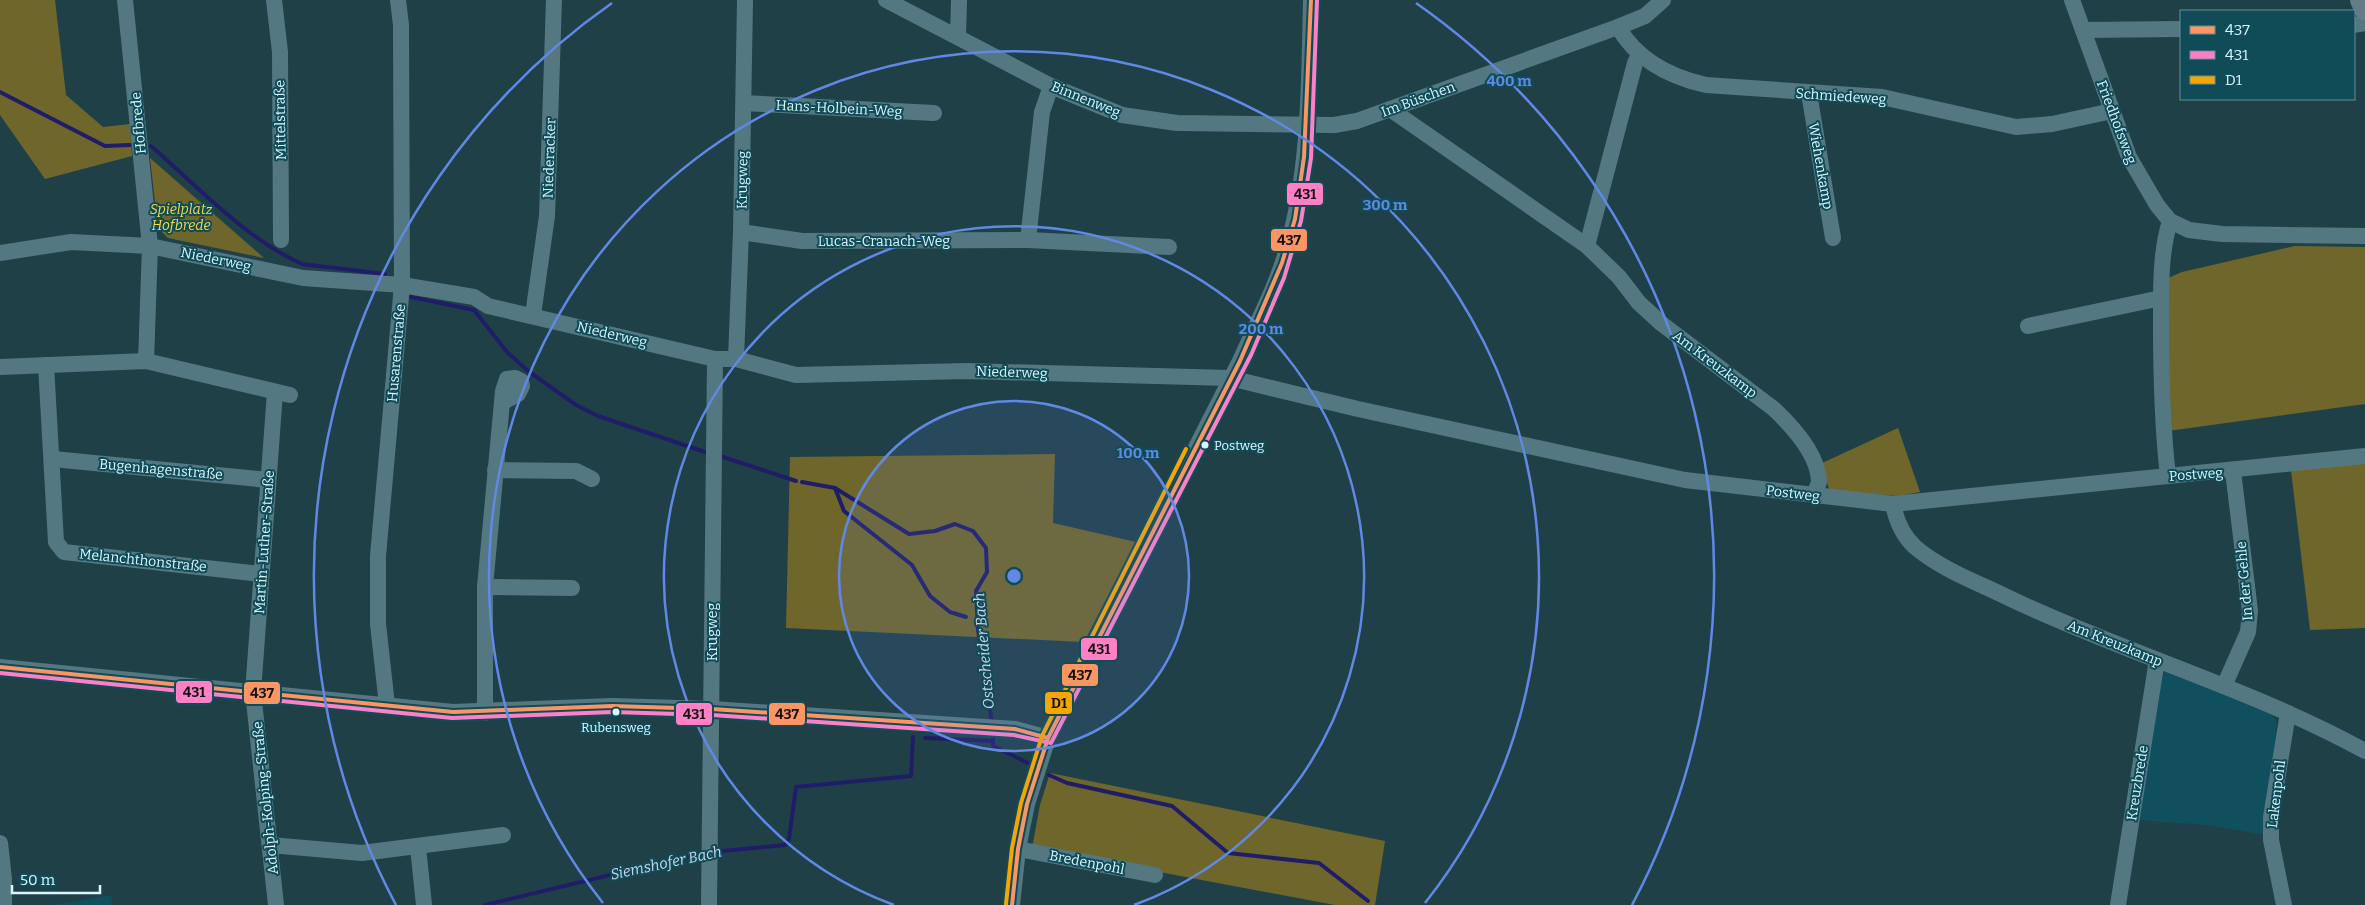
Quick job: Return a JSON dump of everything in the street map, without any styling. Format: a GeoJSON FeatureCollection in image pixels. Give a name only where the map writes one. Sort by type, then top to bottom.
{"type":"FeatureCollection","features":[{"type":"Feature","properties":{"kind":"main road"},"geometry":{"type":"LineString","coordinates":[[2360,0],[2365,11]]}},
{"type":"Feature","properties":{"kind":"street","name":"Hofbrede"},"geometry":{"type":"LineString","coordinates":[[125,0],[150,246]]}},
{"type":"Feature","properties":{"kind":"street","name":"Mittelstraße"},"geometry":{"type":"LineString","coordinates":[[274,0],[280,52],[281,240]]}},
{"type":"Feature","properties":{"kind":"street","name":"Husarenstraße"},"geometry":{"type":"LineString","coordinates":[[387,705],[378,624],[378,556],[402,285],[401,25],[398,0]]}},
{"type":"Feature","properties":{"kind":"street","name":"Niederacker"},"geometry":{"type":"LineString","coordinates":[[533,316],[547,216],[554,0]]}},
{"type":"Feature","properties":{"kind":"street","name":"Krugweg"},"geometry":{"type":"LineString","coordinates":[[736,359],[741,232],[745,0]]}},
{"type":"Feature","properties":{"kind":"street","name":"Binnenweg"},"geometry":{"type":"LineString","coordinates":[[886,0],[1051,86],[1122,115],[1177,123],[1306,125]]}},
{"type":"Feature","properties":{"kind":"street"},"geometry":{"type":"LineString","coordinates":[[958,37],[960,0]]}},
{"type":"Feature","properties":{"kind":"street"},"geometry":{"type":"LineString","coordinates":[[1012,905],[1018,849],[1027,804],[1048,738],[1230,378],[1269,297],[1287,250],[1299,196],[1306,125],[1311,0]]}},
{"type":"Feature","properties":{"kind":"street","name":"Im Büschen"},"geometry":{"type":"LineString","coordinates":[[1306,125],[1334,125],[1357,121],[1618,27],[1645,16],[1663,0]]}},
{"type":"Feature","properties":{"kind":"street","name":"Friedhofsweg"},"geometry":{"type":"LineString","coordinates":[[2072,0],[2128,157],[2157,205],[2170,221]]}},
{"type":"Feature","properties":{"kind":"street","name":"Schmiedeweg"},"geometry":{"type":"LineString","coordinates":[[1618,27],[1625,40],[1640,55],[1680,79],[1706,85],[1882,97],[2016,126],[2052,124],[2112,111]]}},
{"type":"Feature","properties":{"kind":"street"},"geometry":{"type":"LineString","coordinates":[[2084,30],[2180,29]]}},
{"type":"Feature","properties":{"kind":"street"},"geometry":{"type":"LineString","coordinates":[[1587,246],[1635,63],[1640,55]]}},
{"type":"Feature","properties":{"kind":"street"},"geometry":{"type":"LineString","coordinates":[[1028,240],[1042,112],[1051,86]]}},
{"type":"Feature","properties":{"kind":"street","name":"Wiehenkamp"},"geometry":{"type":"LineString","coordinates":[[1809,93],[1834,238]]}},
{"type":"Feature","properties":{"kind":"street","name":"Hans-Holbein-Weg"},"geometry":{"type":"LineString","coordinates":[[744,103],[934,113]]}},
{"type":"Feature","properties":{"kind":"street","name":"Am Kreuzkamp"},"geometry":{"type":"LineString","coordinates":[[1390,108],[1587,246],[1620,277],[1639,303],[1662,324],[1687,345],[1733,376],[1790,424],[1814,460],[1819,482],[1814,495]]}},
{"type":"Feature","properties":{"kind":"street"},"geometry":{"type":"LineString","coordinates":[[2168,476],[2162,426],[2161,298],[2166,235],[2170,221],[2189,230],[2222,234],[2365,236]]}},
{"type":"Feature","properties":{"kind":"street","name":"Lucas-Cranach-Weg"},"geometry":{"type":"LineString","coordinates":[[741,232],[802,241],[1028,240],[1169,247]]}},
{"type":"Feature","properties":{"kind":"street","name":"Niederweg"},"geometry":{"type":"LineString","coordinates":[[0,253],[71,242],[150,246],[303,278],[402,285],[474,297],[488,306],[715,359],[736,359],[796,375],[966,371],[1230,378]]}},
{"type":"Feature","properties":{"kind":"street"},"geometry":{"type":"LineString","coordinates":[[0,367],[146,361],[150,246]]}},
{"type":"Feature","properties":{"kind":"street"},"geometry":{"type":"LineString","coordinates":[[2028,326],[2161,298]]}},
{"type":"Feature","properties":{"kind":"street","name":"Krugweg"},"geometry":{"type":"LineString","coordinates":[[709,905],[712,709],[712,453],[715,359]]}},
{"type":"Feature","properties":{"kind":"street","name":"Martin-Luther-Straße"},"geometry":{"type":"LineString","coordinates":[[146,361],[283,394],[268,480],[253,692]]}},
{"type":"Feature","properties":{"kind":"street","name":"Melanchthonstraße"},"geometry":{"type":"LineString","coordinates":[[46,365],[53,459],[56,542],[64,552],[261,574]]}},
{"type":"Feature","properties":{"kind":"street","name":"Postweg"},"geometry":{"type":"LineString","coordinates":[[1230,378],[1349,407],[1685,480],[1893,504],[2233,471],[2365,456]]}},
{"type":"Feature","properties":{"kind":"street"},"geometry":{"type":"LineString","coordinates":[[485,712],[485,587],[503,402]]}},
{"type":"Feature","properties":{"kind":"street","name":"Bugenhagenstraße"},"geometry":{"type":"LineString","coordinates":[[53,459],[268,480]]}},
{"type":"Feature","properties":{"kind":"street"},"geometry":{"type":"LineString","coordinates":[[495,470],[576,471],[592,479]]}},
{"type":"Feature","properties":{"kind":"street","name":"In der Gehle"},"geometry":{"type":"LineString","coordinates":[[2224,686],[2248,632],[2250,611],[2233,471]]}},
{"type":"Feature","properties":{"kind":"street","name":"Am Kreuzkamp"},"geometry":{"type":"LineString","coordinates":[[1893,504],[1897,524],[1914,546],[1949,569],[2046,616],[2288,713],[2365,751]]}},
{"type":"Feature","properties":{"kind":"street"},"geometry":{"type":"LineString","coordinates":[[485,587],[572,588]]}},
{"type":"Feature","properties":{"kind":"street","name":"Kreuzbrede"},"geometry":{"type":"LineString","coordinates":[[2118,905],[2157,660]]}},
{"type":"Feature","properties":{"kind":"street"},"geometry":{"type":"LineString","coordinates":[[0,667],[453,712],[612,706],[712,709],[1015,729],[1048,738]]}},
{"type":"Feature","properties":{"kind":"street","name":"Adolph-Kolping-Straße"},"geometry":{"type":"LineString","coordinates":[[253,692],[276,905]]}},
{"type":"Feature","properties":{"kind":"street","name":"Lakenpohl"},"geometry":{"type":"LineString","coordinates":[[2284,905],[2271,840],[2271,817],[2288,713]]}},
{"type":"Feature","properties":{"kind":"street"},"geometry":{"type":"LineString","coordinates":[[270,845],[362,853],[503,836]]}},
{"type":"Feature","properties":{"kind":"street"},"geometry":{"type":"LineString","coordinates":[[0,843],[4,879],[4,905]]}},
{"type":"Feature","properties":{"kind":"street"},"geometry":{"type":"LineString","coordinates":[[418,847],[424,905]]}},
{"type":"Feature","properties":{"kind":"street","name":"Bredenpohl"},"geometry":{"type":"LineString","coordinates":[[1018,849],[1155,875]]}},
{"type":"Feature","properties":{"kind":"shaded area"},"geometry":{"type":"Polygon","coordinates":[[[2168,667],[2272,713],[2277,723],[2266,835],[2206,825],[2139,820],[2162,678],[2168,667]]]}},
{"type":"Feature","properties":{"kind":"shaded area"},"geometry":{"type":"Polygon","coordinates":[[[111,895],[112,905],[55,905],[111,895]]]}},
{"type":"Feature","properties":{"kind":"green space"},"geometry":{"type":"Polygon","coordinates":[[[0,0],[55,0],[66,95],[103,127],[130,124],[132,156],[45,179],[0,115],[0,0]]]}},
{"type":"Feature","properties":{"kind":"green space","name":"Spielplatz Hofbrede"},"geometry":{"type":"Polygon","coordinates":[[[150,158],[264,258],[168,238],[158,228],[150,158]]]}},
{"type":"Feature","properties":{"kind":"green space"},"geometry":{"type":"Polygon","coordinates":[[[2295,246],[2365,247],[2365,404],[2168,431],[2166,279],[2182,272],[2295,246]]]}},
{"type":"Feature","properties":{"kind":"green space"},"geometry":{"type":"Polygon","coordinates":[[[1898,428],[1920,492],[1898,496],[1830,491],[1820,464],[1898,428]]]}},
{"type":"Feature","properties":{"kind":"green space"},"geometry":{"type":"Polygon","coordinates":[[[1055,454],[1053,523],[1136,542],[1084,642],[786,628],[790,457],[1055,454]]]}},
{"type":"Feature","properties":{"kind":"green space"},"geometry":{"type":"Polygon","coordinates":[[[2365,463],[2365,628],[2310,630],[2291,470],[2365,463]]]}},
{"type":"Feature","properties":{"kind":"green space"},"geometry":{"type":"Polygon","coordinates":[[[1050,773],[1385,841],[1375,905],[1335,905],[1032,848],[1040,805],[1050,773]]]}},
{"type":"Feature","properties":{"kind":"waterway","name":"Ostscheider Bach"},"geometry":{"type":"LineString","coordinates":[[0,92],[105,146],[130,145]]}},
{"type":"Feature","properties":{"kind":"waterway","name":"Ostscheider Bach"},"geometry":{"type":"LineString","coordinates":[[151,146],[223,211],[261,241],[281,253],[302,264],[385,274]]}},
{"type":"Feature","properties":{"kind":"waterway","name":"Ostscheider Bach"},"geometry":{"type":"LineString","coordinates":[[411,297],[474,310],[507,352],[528,371],[576,405],[598,416],[711,454]]}},
{"type":"Feature","properties":{"kind":"waterway","name":"Ostscheider Bach"},"geometry":{"type":"LineString","coordinates":[[717,455],[796,481]]}},
{"type":"Feature","properties":{"kind":"waterway","name":"Ostscheider Bach"},"geometry":{"type":"LineString","coordinates":[[802,482],[835,488],[909,534],[935,531],[955,524],[973,531],[986,548],[987,572],[976,591],[978,630],[992,723]]}},
{"type":"Feature","properties":{"kind":"waterway"},"geometry":{"type":"LineString","coordinates":[[835,488],[844,511],[912,565],[930,596],[950,612],[966,617]]}},
{"type":"Feature","properties":{"kind":"waterway","name":"Ostscheider Bach"},"geometry":{"type":"LineString","coordinates":[[993,732],[993,746],[1028,763]]}},
{"type":"Feature","properties":{"kind":"waterway","name":"Siemshofer Bach"},"geometry":{"type":"LineString","coordinates":[[713,852],[785,845],[789,839],[796,787],[911,776],[913,737]]}},
{"type":"Feature","properties":{"kind":"waterway","name":"Siemshofer Bach"},"geometry":{"type":"LineString","coordinates":[[925,738],[993,741]]}},
{"type":"Feature","properties":{"kind":"waterway","name":"Ostscheider Bach"},"geometry":{"type":"LineString","coordinates":[[1049,775],[1067,783],[1172,806],[1228,853],[1319,863],[1368,901]]}},
{"type":"Feature","properties":{"kind":"waterway","name":"Siemshofer Bach"},"geometry":{"type":"LineString","coordinates":[[485,905],[706,852]]}},
{"type":"Feature","properties":{"kind":"transit line","name":"437"},"geometry":{"type":"LineString","coordinates":[[1012,905],[1018,849],[1027,804],[1048,738],[1240,361],[1282,263],[1295,219],[1304,157],[1311,0]]}},
{"type":"Feature","properties":{"kind":"transit line","name":"431"},"geometry":{"type":"LineString","coordinates":[[0,673],[452,718],[612,712],[712,715],[1014,735],[1051,743],[1251,355],[1284,278],[1301,221],[1311,158],[1317,0]]}},
{"type":"Feature","properties":{"kind":"transit line","name":"D1"},"geometry":{"type":"LineString","coordinates":[[1006,904],[1012,848],[1021,803],[1042,736],[1186,449]]}},
{"type":"Feature","properties":{"kind":"transit line","name":"437"},"geometry":{"type":"LineString","coordinates":[[0,667],[453,712],[612,706],[712,709],[1015,729],[1048,738]]}},
{"type":"Feature","properties":{"kind":"place","name":"Postweg"},"geometry":{"type":"Point","coordinates":[1205,445]}},
{"type":"Feature","properties":{"kind":"place","name":"Rubensweg"},"geometry":{"type":"Point","coordinates":[616,712]}}]}
